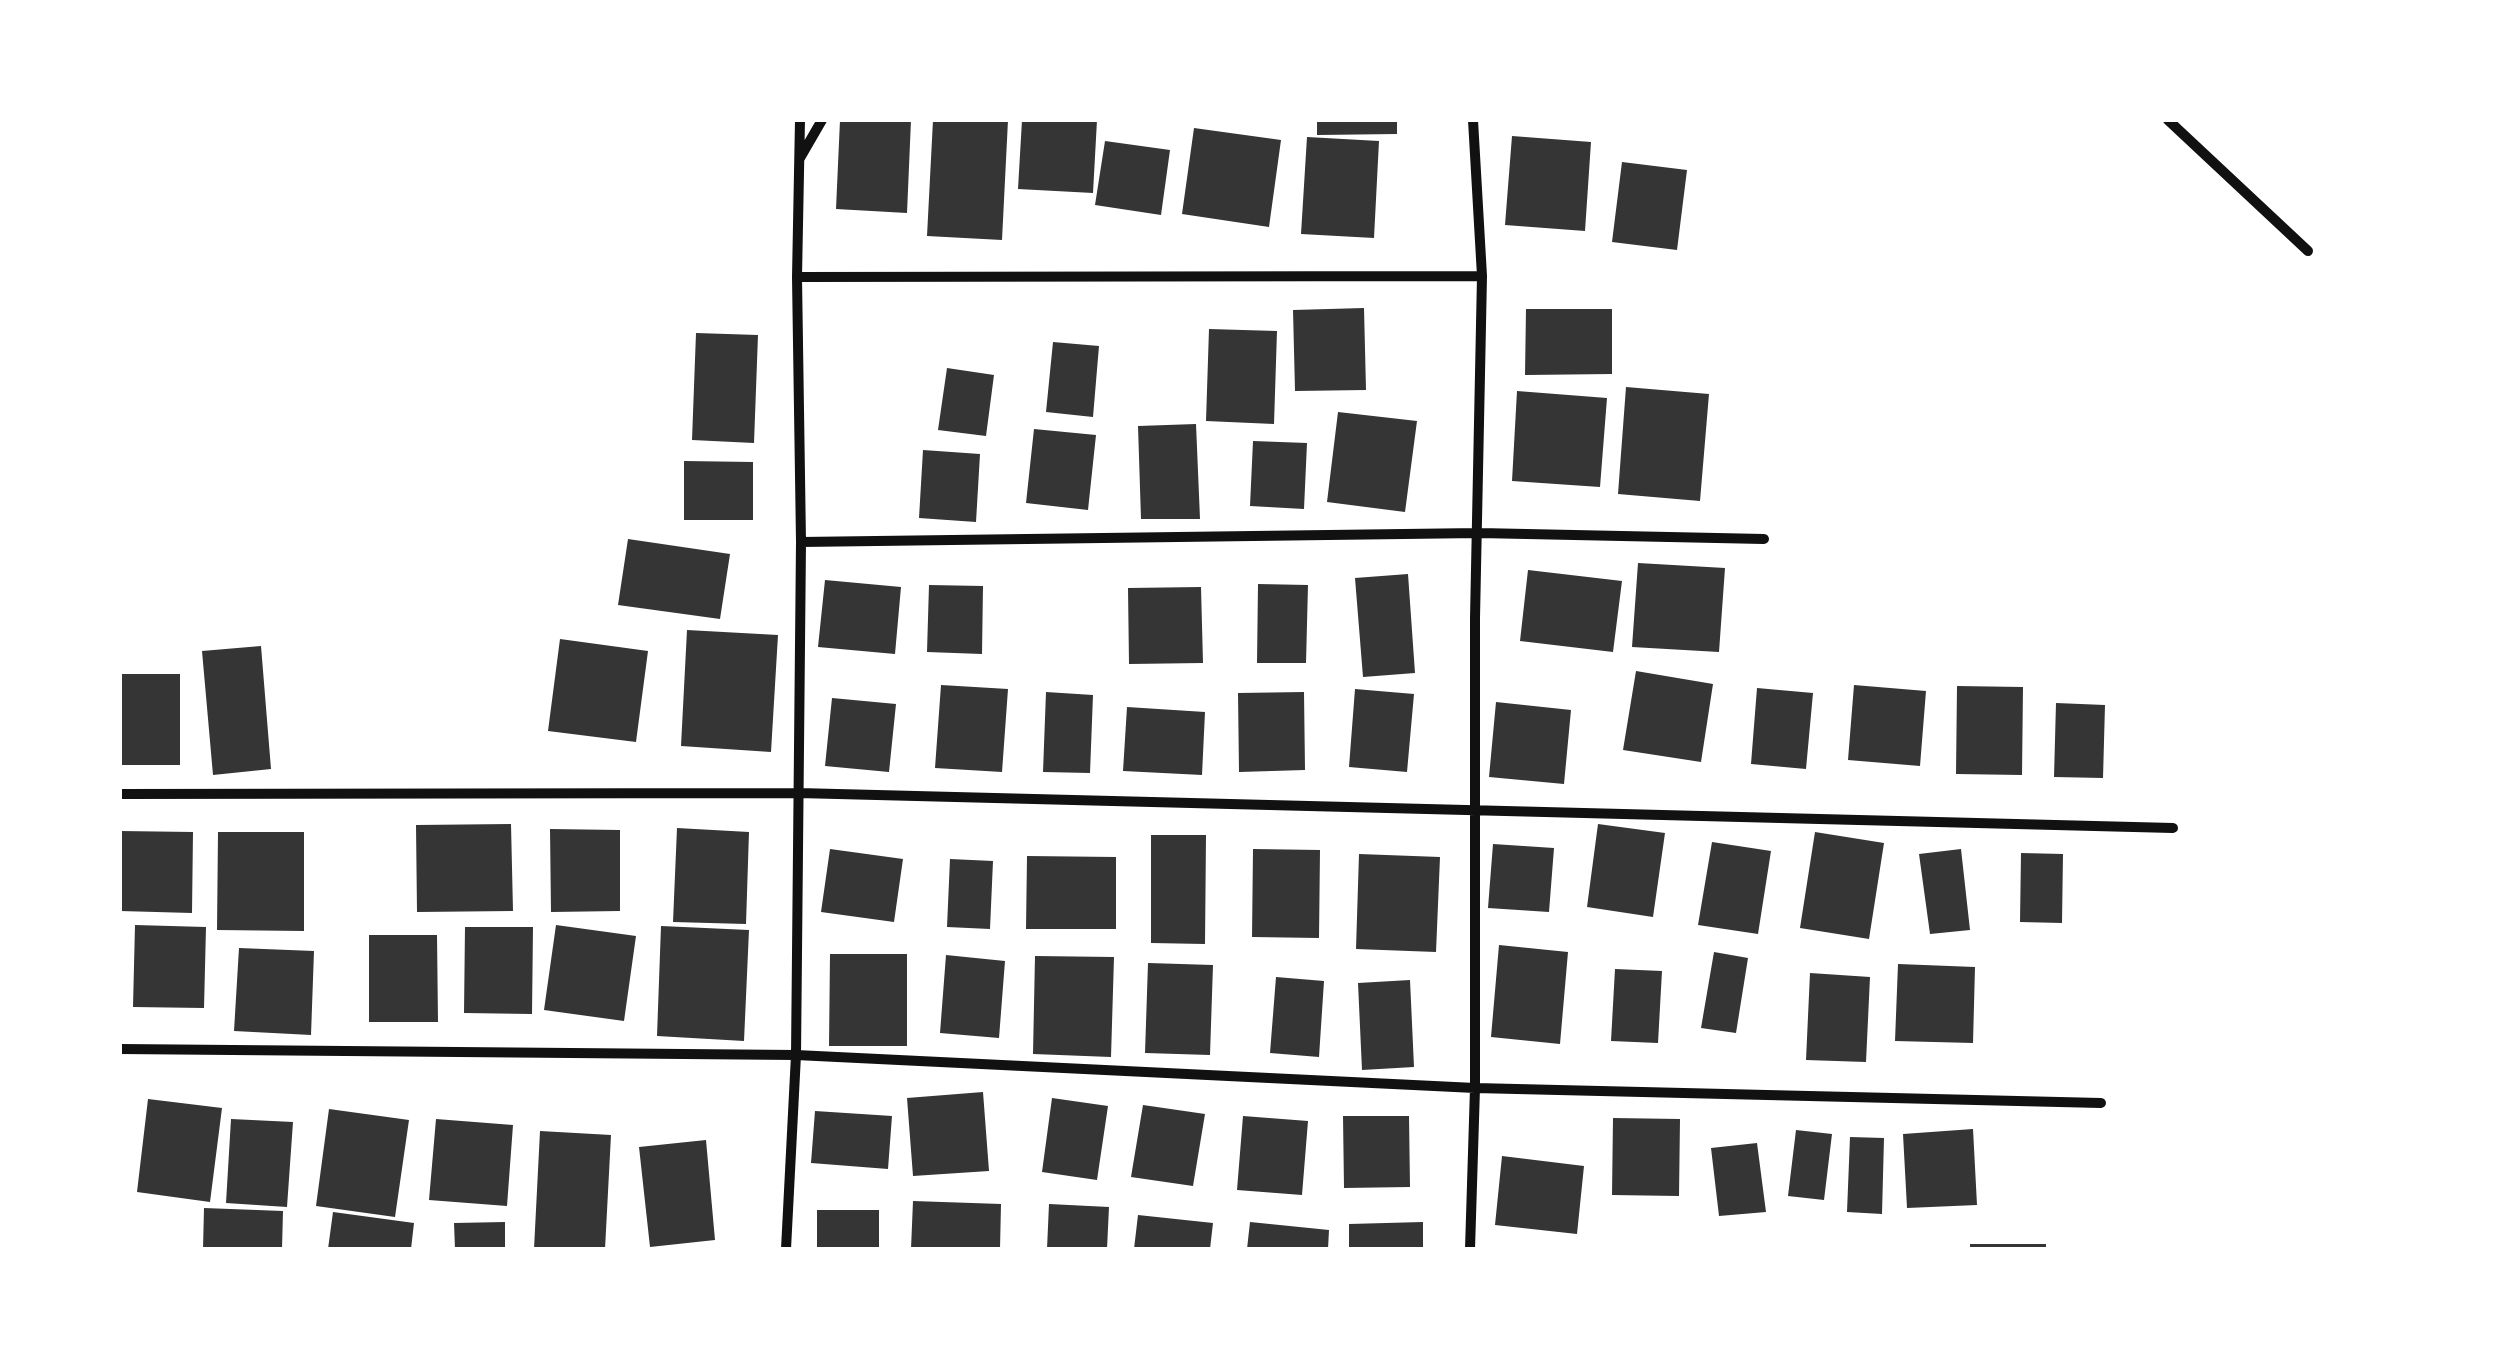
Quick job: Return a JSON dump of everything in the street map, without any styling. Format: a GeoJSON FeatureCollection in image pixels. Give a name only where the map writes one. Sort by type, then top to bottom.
{"type":"FeatureCollection","features":[{"type":"Feature","properties":{"kind":"street"},"geometry":{"type":"LineString","coordinates":[[786,1249],[796,1055],[800,120]]}},
{"type":"Feature","properties":{"kind":"street"},"geometry":{"type":"LineString","coordinates":[[798,162],[822,120]]}},
{"type":"Feature","properties":{"kind":"street"},"geometry":{"type":"LineString","coordinates":[[1470,1249],[1475,1088],[1475,618],[1482,276],[1473,120]]}},
{"type":"Feature","properties":{"kind":"street"},"geometry":{"type":"LineString","coordinates":[[2168,120],[2308,251]]}},
{"type":"Feature","properties":{"kind":"street"},"geometry":{"type":"LineString","coordinates":[[797,277],[1482,276]]}},
{"type":"Feature","properties":{"kind":"street"},"geometry":{"type":"LineString","coordinates":[[801,542],[1478,533],[1764,538]]}},
{"type":"Feature","properties":{"kind":"street"},"geometry":{"type":"LineString","coordinates":[[120,794],[798,793],[2173,828]]}},
{"type":"Feature","properties":{"kind":"street"},"geometry":{"type":"LineString","coordinates":[[120,1050],[796,1055],[1475,1088],[2101,1104]]}},
{"type":"Feature","properties":{"kind":"building"},"geometry":{"type":"Polygon","coordinates":[[[840,120],[911,120],[907,213],[836,209],[840,120]]]}},
{"type":"Feature","properties":{"kind":"building"},"geometry":{"type":"Polygon","coordinates":[[[933,120],[1008,120],[1002,240],[927,236],[933,120]]]}},
{"type":"Feature","properties":{"kind":"building"},"geometry":{"type":"Polygon","coordinates":[[[1022,120],[1097,120],[1093,193],[1018,189],[1022,120]]]}},
{"type":"Feature","properties":{"kind":"building"},"geometry":{"type":"Polygon","coordinates":[[[1317,120],[1397,120],[1397,134],[1317,135],[1317,120]]]}},
{"type":"Feature","properties":{"kind":"building"},"geometry":{"type":"Polygon","coordinates":[[[1194,128],[1281,140],[1269,227],[1182,214],[1194,128]]]}},
{"type":"Feature","properties":{"kind":"building"},"geometry":{"type":"Polygon","coordinates":[[[1512,136],[1591,142],[1585,231],[1505,225],[1512,136]]]}},
{"type":"Feature","properties":{"kind":"building"},"geometry":{"type":"Polygon","coordinates":[[[1307,137],[1379,141],[1374,238],[1301,234],[1307,137]]]}},
{"type":"Feature","properties":{"kind":"building"},"geometry":{"type":"Polygon","coordinates":[[[1105,141],[1170,150],[1161,215],[1095,205],[1105,141]]]}},
{"type":"Feature","properties":{"kind":"building"},"geometry":{"type":"Polygon","coordinates":[[[1622,162],[1687,170],[1677,250],[1612,242],[1622,162]]]}},
{"type":"Feature","properties":{"kind":"building"},"geometry":{"type":"Polygon","coordinates":[[[1364,308],[1366,390],[1295,391],[1293,310],[1364,308]]]}},
{"type":"Feature","properties":{"kind":"building"},"geometry":{"type":"Polygon","coordinates":[[[1526,309],[1612,309],[1612,374],[1525,375],[1526,309]]]}},
{"type":"Feature","properties":{"kind":"building"},"geometry":{"type":"Polygon","coordinates":[[[1209,329],[1277,331],[1274,424],[1206,421],[1209,329]]]}},
{"type":"Feature","properties":{"kind":"building"},"geometry":{"type":"Polygon","coordinates":[[[696,333],[758,335],[754,443],[692,440],[696,333]]]}},
{"type":"Feature","properties":{"kind":"building"},"geometry":{"type":"Polygon","coordinates":[[[1053,342],[1099,346],[1093,417],[1046,412],[1053,342]]]}},
{"type":"Feature","properties":{"kind":"building"},"geometry":{"type":"Polygon","coordinates":[[[947,368],[994,375],[986,436],[938,430],[947,368]]]}},
{"type":"Feature","properties":{"kind":"building"},"geometry":{"type":"Polygon","coordinates":[[[1626,387],[1709,394],[1700,501],[1618,494],[1626,387]]]}},
{"type":"Feature","properties":{"kind":"building"},"geometry":{"type":"Polygon","coordinates":[[[1517,391],[1607,398],[1600,487],[1512,481],[1517,391]]]}},
{"type":"Feature","properties":{"kind":"building"},"geometry":{"type":"Polygon","coordinates":[[[1338,412],[1417,421],[1405,512],[1327,502],[1338,412]]]}},
{"type":"Feature","properties":{"kind":"building"},"geometry":{"type":"Polygon","coordinates":[[[1196,424],[1200,519],[1141,519],[1138,426],[1196,424]]]}},
{"type":"Feature","properties":{"kind":"building"},"geometry":{"type":"Polygon","coordinates":[[[1034,429],[1096,435],[1088,510],[1026,503],[1034,429]]]}},
{"type":"Feature","properties":{"kind":"building"},"geometry":{"type":"Polygon","coordinates":[[[1253,441],[1307,443],[1304,509],[1250,506],[1253,441]]]}},
{"type":"Feature","properties":{"kind":"building"},"geometry":{"type":"Polygon","coordinates":[[[923,450],[980,454],[976,522],[919,518],[923,450]]]}},
{"type":"Feature","properties":{"kind":"building"},"geometry":{"type":"Polygon","coordinates":[[[684,461],[753,462],[753,520],[684,520],[684,461]]]}},
{"type":"Feature","properties":{"kind":"building"},"geometry":{"type":"Polygon","coordinates":[[[628,539],[730,554],[720,619],[618,605],[628,539]]]}},
{"type":"Feature","properties":{"kind":"building"},"geometry":{"type":"Polygon","coordinates":[[[1638,563],[1725,568],[1719,652],[1632,647],[1638,563]]]}},
{"type":"Feature","properties":{"kind":"building"},"geometry":{"type":"Polygon","coordinates":[[[1528,570],[1622,581],[1613,652],[1520,641],[1528,570]]]}},
{"type":"Feature","properties":{"kind":"building"},"geometry":{"type":"Polygon","coordinates":[[[1408,574],[1415,673],[1363,677],[1355,578],[1408,574]]]}},
{"type":"Feature","properties":{"kind":"building"},"geometry":{"type":"Polygon","coordinates":[[[825,580],[901,587],[895,654],[818,647],[825,580]]]}},
{"type":"Feature","properties":{"kind":"building"},"geometry":{"type":"Polygon","coordinates":[[[1258,584],[1308,585],[1306,663],[1257,663],[1258,584]]]}},
{"type":"Feature","properties":{"kind":"building"},"geometry":{"type":"Polygon","coordinates":[[[929,585],[983,586],[982,654],[927,652],[929,585]]]}},
{"type":"Feature","properties":{"kind":"building"},"geometry":{"type":"Polygon","coordinates":[[[1201,587],[1203,663],[1129,664],[1128,588],[1201,587]]]}},
{"type":"Feature","properties":{"kind":"building"},"geometry":{"type":"Polygon","coordinates":[[[687,630],[778,635],[771,752],[681,746],[687,630]]]}},
{"type":"Feature","properties":{"kind":"building"},"geometry":{"type":"Polygon","coordinates":[[[560,639],[648,651],[636,742],[548,731],[560,639]]]}},
{"type":"Feature","properties":{"kind":"building"},"geometry":{"type":"Polygon","coordinates":[[[261,646],[271,769],[213,775],[202,651],[261,646]]]}},
{"type":"Feature","properties":{"kind":"building"},"geometry":{"type":"Polygon","coordinates":[[[1636,671],[1713,684],[1701,762],[1623,750],[1636,671]]]}},
{"type":"Feature","properties":{"kind":"building"},"geometry":{"type":"Polygon","coordinates":[[[121,674],[180,674],[180,765],[121,765],[121,674]]]}},
{"type":"Feature","properties":{"kind":"building"},"geometry":{"type":"Polygon","coordinates":[[[941,685],[1008,689],[1002,772],[935,768],[941,685]]]}},
{"type":"Feature","properties":{"kind":"building"},"geometry":{"type":"Polygon","coordinates":[[[1854,685],[1926,691],[1920,766],[1848,760],[1854,685]]]}},
{"type":"Feature","properties":{"kind":"building"},"geometry":{"type":"Polygon","coordinates":[[[1957,686],[2023,687],[2022,775],[1956,774],[1957,686]]]}},
{"type":"Feature","properties":{"kind":"building"},"geometry":{"type":"Polygon","coordinates":[[[1757,688],[1813,693],[1806,769],[1751,764],[1757,688]]]}},
{"type":"Feature","properties":{"kind":"building"},"geometry":{"type":"Polygon","coordinates":[[[1355,689],[1414,694],[1407,772],[1349,767],[1355,689]]]}},
{"type":"Feature","properties":{"kind":"building"},"geometry":{"type":"Polygon","coordinates":[[[1046,692],[1093,695],[1090,773],[1043,772],[1046,692]]]}},
{"type":"Feature","properties":{"kind":"building"},"geometry":{"type":"Polygon","coordinates":[[[1304,692],[1305,770],[1239,772],[1238,693],[1304,692]]]}},
{"type":"Feature","properties":{"kind":"building"},"geometry":{"type":"Polygon","coordinates":[[[832,698],[896,704],[889,772],[825,766],[832,698]]]}},
{"type":"Feature","properties":{"kind":"building"},"geometry":{"type":"Polygon","coordinates":[[[1496,702],[1571,710],[1564,784],[1489,777],[1496,702]]]}},
{"type":"Feature","properties":{"kind":"building"},"geometry":{"type":"Polygon","coordinates":[[[2056,703],[2105,705],[2103,778],[2054,777],[2056,703]]]}},
{"type":"Feature","properties":{"kind":"building"},"geometry":{"type":"Polygon","coordinates":[[[1127,707],[1205,712],[1202,775],[1123,771],[1127,707]]]}},
{"type":"Feature","properties":{"kind":"building"},"geometry":{"type":"Polygon","coordinates":[[[511,824],[513,911],[417,912],[416,825],[511,824]]]}},
{"type":"Feature","properties":{"kind":"building"},"geometry":{"type":"Polygon","coordinates":[[[1598,824],[1665,833],[1653,917],[1587,907],[1598,824]]]}},
{"type":"Feature","properties":{"kind":"building"},"geometry":{"type":"Polygon","coordinates":[[[677,828],[749,832],[746,924],[673,922],[677,828]]]}},
{"type":"Feature","properties":{"kind":"building"},"geometry":{"type":"Polygon","coordinates":[[[550,829],[620,830],[620,911],[551,912],[550,829]]]}},
{"type":"Feature","properties":{"kind":"building"},"geometry":{"type":"Polygon","coordinates":[[[120,831],[193,832],[192,913],[120,911],[120,831]]]}},
{"type":"Feature","properties":{"kind":"building"},"geometry":{"type":"Polygon","coordinates":[[[218,832],[304,832],[304,931],[217,930],[218,832]]]}},
{"type":"Feature","properties":{"kind":"building"},"geometry":{"type":"Polygon","coordinates":[[[1815,832],[1884,843],[1869,939],[1800,928],[1815,832]]]}},
{"type":"Feature","properties":{"kind":"building"},"geometry":{"type":"Polygon","coordinates":[[[1151,835],[1206,835],[1205,944],[1151,943],[1151,835]]]}},
{"type":"Feature","properties":{"kind":"building"},"geometry":{"type":"Polygon","coordinates":[[[1712,842],[1771,851],[1758,934],[1698,925],[1712,842]]]}},
{"type":"Feature","properties":{"kind":"building"},"geometry":{"type":"Polygon","coordinates":[[[1493,844],[1554,848],[1549,912],[1488,908],[1493,844]]]}},
{"type":"Feature","properties":{"kind":"building"},"geometry":{"type":"Polygon","coordinates":[[[830,849],[903,859],[894,922],[821,912],[830,849]]]}},
{"type":"Feature","properties":{"kind":"building"},"geometry":{"type":"Polygon","coordinates":[[[1253,849],[1320,850],[1319,938],[1252,937],[1253,849]]]}},
{"type":"Feature","properties":{"kind":"building"},"geometry":{"type":"Polygon","coordinates":[[[1961,849],[1970,930],[1930,934],[1919,854],[1961,849]]]}},
{"type":"Feature","properties":{"kind":"building"},"geometry":{"type":"Polygon","coordinates":[[[2021,853],[2063,854],[2062,923],[2020,922],[2021,853]]]}},
{"type":"Feature","properties":{"kind":"building"},"geometry":{"type":"Polygon","coordinates":[[[1359,854],[1440,857],[1436,952],[1356,949],[1359,854]]]}},
{"type":"Feature","properties":{"kind":"building"},"geometry":{"type":"Polygon","coordinates":[[[1027,856],[1116,857],[1116,929],[1026,929],[1027,856]]]}},
{"type":"Feature","properties":{"kind":"building"},"geometry":{"type":"Polygon","coordinates":[[[950,859],[993,861],[990,929],[947,927],[950,859]]]}},
{"type":"Feature","properties":{"kind":"building"},"geometry":{"type":"Polygon","coordinates":[[[135,925],[206,927],[204,1008],[133,1007],[135,925]]]}},
{"type":"Feature","properties":{"kind":"building"},"geometry":{"type":"Polygon","coordinates":[[[556,925],[636,936],[624,1021],[544,1010],[556,925]]]}},
{"type":"Feature","properties":{"kind":"building"},"geometry":{"type":"Polygon","coordinates":[[[661,926],[749,930],[744,1041],[657,1036],[661,926]]]}},
{"type":"Feature","properties":{"kind":"building"},"geometry":{"type":"Polygon","coordinates":[[[465,927],[533,927],[532,1014],[464,1013],[465,927]]]}},
{"type":"Feature","properties":{"kind":"building"},"geometry":{"type":"Polygon","coordinates":[[[369,935],[437,935],[438,1022],[369,1022],[369,935]]]}},
{"type":"Feature","properties":{"kind":"building"},"geometry":{"type":"Polygon","coordinates":[[[1499,945],[1568,952],[1560,1044],[1491,1037],[1499,945]]]}},
{"type":"Feature","properties":{"kind":"building"},"geometry":{"type":"Polygon","coordinates":[[[239,948],[314,951],[311,1035],[234,1031],[239,948]]]}},
{"type":"Feature","properties":{"kind":"building"},"geometry":{"type":"Polygon","coordinates":[[[1714,952],[1748,958],[1736,1033],[1701,1028],[1714,952]]]}},
{"type":"Feature","properties":{"kind":"building"},"geometry":{"type":"Polygon","coordinates":[[[830,954],[907,954],[907,1046],[829,1046],[830,954]]]}},
{"type":"Feature","properties":{"kind":"building"},"geometry":{"type":"Polygon","coordinates":[[[946,955],[1005,961],[999,1038],[940,1033],[946,955]]]}},
{"type":"Feature","properties":{"kind":"building"},"geometry":{"type":"Polygon","coordinates":[[[1035,956],[1114,957],[1111,1057],[1033,1054],[1035,956]]]}},
{"type":"Feature","properties":{"kind":"building"},"geometry":{"type":"Polygon","coordinates":[[[1148,963],[1213,965],[1210,1055],[1145,1053],[1148,963]]]}},
{"type":"Feature","properties":{"kind":"building"},"geometry":{"type":"Polygon","coordinates":[[[1898,964],[1975,967],[1973,1043],[1895,1041],[1898,964]]]}},
{"type":"Feature","properties":{"kind":"building"},"geometry":{"type":"Polygon","coordinates":[[[1615,969],[1662,971],[1658,1043],[1611,1041],[1615,969]]]}},
{"type":"Feature","properties":{"kind":"building"},"geometry":{"type":"Polygon","coordinates":[[[1810,973],[1870,977],[1866,1062],[1806,1060],[1810,973]]]}},
{"type":"Feature","properties":{"kind":"building"},"geometry":{"type":"Polygon","coordinates":[[[1276,977],[1324,981],[1319,1057],[1270,1053],[1276,977]]]}},
{"type":"Feature","properties":{"kind":"building"},"geometry":{"type":"Polygon","coordinates":[[[1410,980],[1414,1067],[1362,1070],[1358,983],[1410,980]]]}},
{"type":"Feature","properties":{"kind":"building"},"geometry":{"type":"Polygon","coordinates":[[[983,1092],[989,1171],[913,1176],[907,1098],[983,1092]]]}},
{"type":"Feature","properties":{"kind":"building"},"geometry":{"type":"Polygon","coordinates":[[[1052,1098],[1108,1106],[1097,1180],[1042,1172],[1052,1098]]]}},
{"type":"Feature","properties":{"kind":"building"},"geometry":{"type":"Polygon","coordinates":[[[148,1099],[222,1108],[210,1202],[137,1192],[148,1099]]]}},
{"type":"Feature","properties":{"kind":"building"},"geometry":{"type":"Polygon","coordinates":[[[1143,1105],[1205,1114],[1193,1186],[1131,1177],[1143,1105]]]}},
{"type":"Feature","properties":{"kind":"building"},"geometry":{"type":"Polygon","coordinates":[[[329,1109],[409,1120],[395,1217],[316,1206],[329,1109]]]}},
{"type":"Feature","properties":{"kind":"building"},"geometry":{"type":"Polygon","coordinates":[[[815,1111],[892,1116],[888,1169],[811,1163],[815,1111]]]}},
{"type":"Feature","properties":{"kind":"building"},"geometry":{"type":"Polygon","coordinates":[[[1243,1116],[1308,1121],[1302,1195],[1237,1190],[1243,1116]]]}},
{"type":"Feature","properties":{"kind":"building"},"geometry":{"type":"Polygon","coordinates":[[[1343,1116],[1409,1116],[1410,1187],[1344,1188],[1343,1116]]]}},
{"type":"Feature","properties":{"kind":"building"},"geometry":{"type":"Polygon","coordinates":[[[1613,1118],[1680,1119],[1679,1196],[1612,1195],[1613,1118]]]}},
{"type":"Feature","properties":{"kind":"building"},"geometry":{"type":"Polygon","coordinates":[[[231,1119],[293,1122],[287,1207],[226,1203],[231,1119]]]}},
{"type":"Feature","properties":{"kind":"building"},"geometry":{"type":"Polygon","coordinates":[[[436,1119],[513,1125],[507,1206],[429,1200],[436,1119]]]}},
{"type":"Feature","properties":{"kind":"building"},"geometry":{"type":"Polygon","coordinates":[[[1973,1129],[1977,1205],[1907,1208],[1903,1134],[1973,1129]]]}},
{"type":"Feature","properties":{"kind":"building"},"geometry":{"type":"Polygon","coordinates":[[[1796,1130],[1832,1134],[1824,1200],[1788,1196],[1796,1130]]]}},
{"type":"Feature","properties":{"kind":"building"},"geometry":{"type":"Polygon","coordinates":[[[540,1131],[611,1135],[605,1249],[534,1249],[540,1131]]]}},
{"type":"Feature","properties":{"kind":"building"},"geometry":{"type":"Polygon","coordinates":[[[1850,1137],[1884,1138],[1882,1214],[1847,1212],[1850,1137]]]}},
{"type":"Feature","properties":{"kind":"building"},"geometry":{"type":"Polygon","coordinates":[[[706,1140],[715,1240],[650,1247],[639,1147],[706,1140]]]}},
{"type":"Feature","properties":{"kind":"building"},"geometry":{"type":"Polygon","coordinates":[[[1757,1143],[1766,1212],[1719,1216],[1711,1148],[1757,1143]]]}},
{"type":"Feature","properties":{"kind":"building"},"geometry":{"type":"Polygon","coordinates":[[[1502,1156],[1584,1166],[1577,1234],[1495,1225],[1502,1156]]]}},
{"type":"Feature","properties":{"kind":"building"},"geometry":{"type":"Polygon","coordinates":[[[913,1201],[1001,1204],[1000,1249],[911,1249],[913,1201]]]}},
{"type":"Feature","properties":{"kind":"building"},"geometry":{"type":"Polygon","coordinates":[[[1049,1204],[1109,1207],[1107,1249],[1047,1249],[1049,1204]]]}},
{"type":"Feature","properties":{"kind":"building"},"geometry":{"type":"Polygon","coordinates":[[[204,1208],[283,1211],[282,1249],[203,1249],[204,1208]]]}},
{"type":"Feature","properties":{"kind":"building"},"geometry":{"type":"Polygon","coordinates":[[[817,1210],[879,1210],[879,1249],[817,1249],[817,1210]]]}},
{"type":"Feature","properties":{"kind":"building"},"geometry":{"type":"Polygon","coordinates":[[[333,1212],[414,1223],[411,1249],[328,1249],[333,1212]]]}},
{"type":"Feature","properties":{"kind":"building"},"geometry":{"type":"Polygon","coordinates":[[[1138,1215],[1213,1223],[1210,1249],[1134,1249],[1138,1215]]]}},
{"type":"Feature","properties":{"kind":"building"},"geometry":{"type":"Polygon","coordinates":[[[505,1222],[505,1249],[455,1249],[454,1223],[505,1222]]]}},
{"type":"Feature","properties":{"kind":"building"},"geometry":{"type":"Polygon","coordinates":[[[1250,1222],[1329,1230],[1328,1249],[1247,1249],[1250,1222]]]}},
{"type":"Feature","properties":{"kind":"building"},"geometry":{"type":"Polygon","coordinates":[[[1423,1222],[1423,1249],[1349,1249],[1349,1224],[1423,1222]]]}},
{"type":"Feature","properties":{"kind":"building"},"geometry":{"type":"Polygon","coordinates":[[[1970,1244],[2046,1244],[2046,1249],[1970,1249],[1970,1244]]]}}]}
